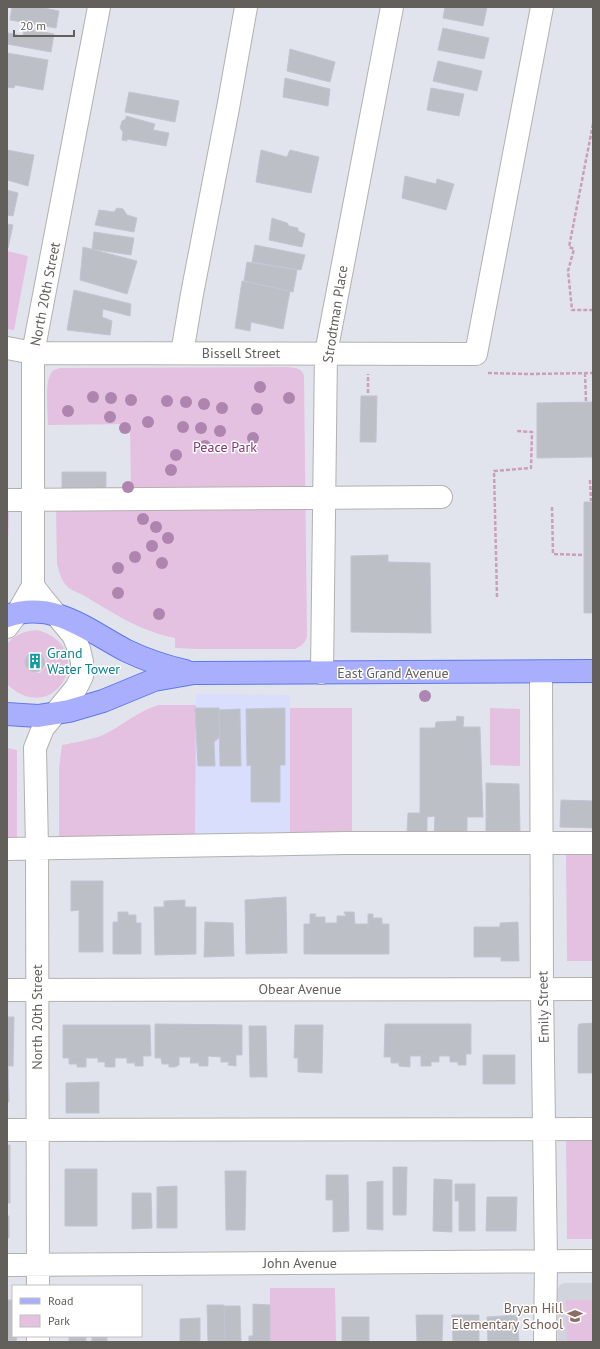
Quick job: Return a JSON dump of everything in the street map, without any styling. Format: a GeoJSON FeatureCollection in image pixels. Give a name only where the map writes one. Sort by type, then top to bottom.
{"type":"FeatureCollection","features":[{"type":"Feature","properties":{"kind":"main road","name":"East Grand Avenue"},"geometry":{"type":"LineString","coordinates":[[11,618],[37,611],[56,614],[77,622],[127,651],[156,664],[194,673]]}},
{"type":"Feature","properties":{"kind":"main road","name":"East Grand Avenue"},"geometry":{"type":"LineString","coordinates":[[9,713],[38,716],[69,711],[103,701],[154,680],[194,673],[593,671]]}},
{"type":"Feature","properties":{"kind":"street","name":"North 20th Street"},"geometry":{"type":"LineString","coordinates":[[11,618],[33,586],[33,352],[99,7]]}},
{"type":"Feature","properties":{"kind":"street"},"geometry":{"type":"LineString","coordinates":[[182,353],[246,7]]}},
{"type":"Feature","properties":{"kind":"street","name":"Strodtman Place"},"geometry":{"type":"LineString","coordinates":[[322,673],[326,353],[392,7]]}},
{"type":"Feature","properties":{"kind":"street","name":"Bissell Street"},"geometry":{"type":"LineString","coordinates":[[7,348],[33,352],[476,354],[542,7]]}},
{"type":"Feature","properties":{"kind":"street"},"geometry":{"type":"LineString","coordinates":[[7,500],[441,497]]}},
{"type":"Feature","properties":{"kind":"street","name":"North 20th Street"},"geometry":{"type":"LineString","coordinates":[[33,586],[43,600],[73,634],[82,662],[82,676],[76,688],[42,728],[35,748],[37,848],[38,1276]]}},
{"type":"Feature","properties":{"kind":"street","name":"Emily Street"},"geometry":{"type":"LineString","coordinates":[[541,672],[542,989],[546,1261],[545,1342]]}},
{"type":"Feature","properties":{"kind":"street","name":"North 20th Street"},"geometry":{"type":"LineString","coordinates":[[9,713],[25,730],[35,748]]}},
{"type":"Feature","properties":{"kind":"street"},"geometry":{"type":"LineString","coordinates":[[7,849],[346,843],[593,843]]}},
{"type":"Feature","properties":{"kind":"street","name":"Obear Avenue"},"geometry":{"type":"LineString","coordinates":[[7,990],[593,989]]}},
{"type":"Feature","properties":{"kind":"street"},"geometry":{"type":"LineString","coordinates":[[7,1130],[593,1129]]}},
{"type":"Feature","properties":{"kind":"street","name":"John Avenue"},"geometry":{"type":"LineString","coordinates":[[7,1265],[38,1276],[546,1261],[593,1261]]}},
{"type":"Feature","properties":{"kind":"path"},"geometry":{"type":"LineString","coordinates":[[593,124],[569,247],[574,249],[568,271],[572,310],[593,310]]}},
{"type":"Feature","properties":{"kind":"path"},"geometry":{"type":"LineString","coordinates":[[368,371],[368,393]]}},
{"type":"Feature","properties":{"kind":"path"},"geometry":{"type":"LineString","coordinates":[[486,373],[593,373]]}},
{"type":"Feature","properties":{"kind":"path"},"geometry":{"type":"LineString","coordinates":[[585,373],[586,401]]}},
{"type":"Feature","properties":{"kind":"path"},"geometry":{"type":"LineString","coordinates":[[497,597],[494,471],[531,468],[532,432],[516,431]]}},
{"type":"Feature","properties":{"kind":"path"},"geometry":{"type":"LineString","coordinates":[[590,480],[591,501]]}},
{"type":"Feature","properties":{"kind":"path"},"geometry":{"type":"LineString","coordinates":[[552,507],[553,554],[583,555]]}},
{"type":"Feature","properties":{"kind":"shaded area"},"geometry":{"type":"Polygon","coordinates":[[[196,694],[290,695],[290,839],[195,839],[196,694]]]}},
{"type":"Feature","properties":{"kind":"shaded area","name":"Bryan Hill Elementary School"},"geometry":{"type":"Polygon","coordinates":[[[564,1283],[593,1283],[593,1342],[558,1342],[557,1290],[560,1285],[564,1283]]]}},
{"type":"Feature","properties":{"kind":"green space"},"geometry":{"type":"Polygon","coordinates":[[[7,251],[28,256],[14,330],[7,329],[7,251]]]}},
{"type":"Feature","properties":{"kind":"green space","name":"Peace Park"},"geometry":{"type":"Polygon","coordinates":[[[286,367],[300,369],[304,376],[307,636],[306,641],[303,644],[295,649],[175,648],[175,638],[152,632],[130,622],[71,589],[64,583],[57,564],[56,505],[131,493],[130,424],[48,425],[47,389],[50,376],[53,371],[60,368],[286,367]]]}},
{"type":"Feature","properties":{"kind":"green space"},"geometry":{"type":"Polygon","coordinates":[[[7,508],[9,508],[7,573],[7,508]]]}},
{"type":"Feature","properties":{"kind":"green space"},"geometry":{"type":"Polygon","coordinates":[[[37,630],[56,639],[66,652],[68,667],[64,681],[54,692],[41,697],[24,696],[7,684],[7,644],[17,635],[24,632],[37,630]],[[30,652],[25,659],[25,662],[27,668],[33,672],[40,673],[46,666],[46,658],[38,652],[30,652]]]}},
{"type":"Feature","properties":{"kind":"green space"},"geometry":{"type":"Polygon","coordinates":[[[159,705],[196,705],[195,839],[59,839],[59,768],[62,745],[102,735],[152,707],[159,705]]]}},
{"type":"Feature","properties":{"kind":"green space"},"geometry":{"type":"Polygon","coordinates":[[[290,708],[352,708],[352,839],[290,839],[290,708]]]}},
{"type":"Feature","properties":{"kind":"green space"},"geometry":{"type":"Polygon","coordinates":[[[490,708],[520,709],[520,766],[490,765],[490,708]]]}},
{"type":"Feature","properties":{"kind":"green space"},"geometry":{"type":"Polygon","coordinates":[[[7,748],[17,750],[17,848],[7,848],[7,748]]]}},
{"type":"Feature","properties":{"kind":"green space"},"geometry":{"type":"Polygon","coordinates":[[[566,851],[593,851],[593,961],[567,961],[566,851]]]}},
{"type":"Feature","properties":{"kind":"green space"},"geometry":{"type":"Polygon","coordinates":[[[566,1134],[593,1134],[593,1239],[567,1239],[566,1134]]]}},
{"type":"Feature","properties":{"kind":"green space"},"geometry":{"type":"Polygon","coordinates":[[[270,1288],[335,1288],[336,1342],[270,1342],[270,1288]]]}},
{"type":"Feature","properties":{"kind":"green space"},"geometry":{"type":"Polygon","coordinates":[[[566,1300],[593,1300],[593,1342],[567,1342],[566,1300]]]}},
{"type":"Feature","properties":{"kind":"building"},"geometry":{"type":"Polygon","coordinates":[[[12,7],[39,7],[59,11],[56,28],[10,20],[12,7]]]}},
{"type":"Feature","properties":{"kind":"building"},"geometry":{"type":"Polygon","coordinates":[[[445,7],[487,7],[483,26],[443,18],[445,7]]]}},
{"type":"Feature","properties":{"kind":"building"},"geometry":{"type":"Polygon","coordinates":[[[24,28],[54,34],[51,52],[7,44],[8,33],[23,36],[24,28]]]}},
{"type":"Feature","properties":{"kind":"building"},"geometry":{"type":"Polygon","coordinates":[[[443,28],[489,38],[484,59],[438,50],[443,28]]]}},
{"type":"Feature","properties":{"kind":"building"},"geometry":{"type":"Polygon","coordinates":[[[290,49],[335,62],[330,82],[287,71],[290,49]]]}},
{"type":"Feature","properties":{"kind":"building"},"geometry":{"type":"Polygon","coordinates":[[[7,53],[48,60],[43,90],[15,85],[14,88],[7,87],[7,53]]]}},
{"type":"Feature","properties":{"kind":"building"},"geometry":{"type":"Polygon","coordinates":[[[438,61],[482,71],[477,91],[433,81],[438,61]]]}},
{"type":"Feature","properties":{"kind":"building"},"geometry":{"type":"Polygon","coordinates":[[[285,78],[330,89],[328,106],[283,97],[285,78]]]}},
{"type":"Feature","properties":{"kind":"building"},"geometry":{"type":"Polygon","coordinates":[[[431,88],[464,94],[459,116],[427,110],[431,88]]]}},
{"type":"Feature","properties":{"kind":"building"},"geometry":{"type":"Polygon","coordinates":[[[129,92],[179,101],[175,122],[125,112],[129,92]]]}},
{"type":"Feature","properties":{"kind":"building"},"geometry":{"type":"Polygon","coordinates":[[[126,116],[155,124],[153,130],[169,133],[166,146],[127,139],[127,141],[122,140],[123,132],[120,128],[122,121],[126,119],[126,116]]]}},
{"type":"Feature","properties":{"kind":"building"},"geometry":{"type":"Polygon","coordinates":[[[7,150],[34,155],[28,186],[7,180],[7,150]]]}},
{"type":"Feature","properties":{"kind":"building"},"geometry":{"type":"Polygon","coordinates":[[[261,150],[287,157],[290,150],[319,157],[311,193],[256,182],[261,150]]]}},
{"type":"Feature","properties":{"kind":"building"},"geometry":{"type":"Polygon","coordinates":[[[405,176],[436,184],[437,179],[454,184],[446,210],[402,198],[405,176]]]}},
{"type":"Feature","properties":{"kind":"building"},"geometry":{"type":"Polygon","coordinates":[[[7,190],[18,193],[13,216],[7,215],[7,190]]]}},
{"type":"Feature","properties":{"kind":"building"},"geometry":{"type":"Polygon","coordinates":[[[117,208],[123,209],[127,215],[137,218],[134,232],[95,225],[99,210],[114,212],[117,208]]]}},
{"type":"Feature","properties":{"kind":"building"},"geometry":{"type":"Polygon","coordinates":[[[272,218],[287,223],[289,226],[298,228],[298,231],[305,234],[302,247],[269,240],[272,218]]]}},
{"type":"Feature","properties":{"kind":"building"},"geometry":{"type":"Polygon","coordinates":[[[7,224],[13,225],[8,248],[7,248],[7,224]]]}},
{"type":"Feature","properties":{"kind":"building"},"geometry":{"type":"Polygon","coordinates":[[[94,232],[134,238],[131,255],[92,249],[94,232]]]}},
{"type":"Feature","properties":{"kind":"building"},"geometry":{"type":"Polygon","coordinates":[[[255,245],[305,255],[301,270],[252,262],[255,245]]]}},
{"type":"Feature","properties":{"kind":"building"},"geometry":{"type":"Polygon","coordinates":[[[83,247],[137,261],[127,294],[80,280],[83,247]]]}},
{"type":"Feature","properties":{"kind":"building"},"geometry":{"type":"Polygon","coordinates":[[[247,262],[297,270],[293,292],[244,281],[247,262]]]}},
{"type":"Feature","properties":{"kind":"building"},"geometry":{"type":"Polygon","coordinates":[[[242,281],[290,291],[283,329],[251,322],[250,331],[235,328],[242,281]]]}},
{"type":"Feature","properties":{"kind":"building"},"geometry":{"type":"Polygon","coordinates":[[[74,290],[131,304],[130,316],[103,309],[102,317],[112,321],[110,335],[67,330],[74,290]]]}},
{"type":"Feature","properties":{"kind":"building"},"geometry":{"type":"Polygon","coordinates":[[[361,396],[377,396],[376,442],[360,442],[361,396]]]}},
{"type":"Feature","properties":{"kind":"building"},"geometry":{"type":"Polygon","coordinates":[[[593,402],[593,457],[537,458],[537,403],[593,402]]]}},
{"type":"Feature","properties":{"kind":"building"},"geometry":{"type":"Polygon","coordinates":[[[62,472],[106,472],[106,491],[62,491],[62,472]]]}},
{"type":"Feature","properties":{"kind":"building"},"geometry":{"type":"Polygon","coordinates":[[[584,502],[593,502],[593,613],[584,613],[584,502]]]}},
{"type":"Feature","properties":{"kind":"building"},"geometry":{"type":"Polygon","coordinates":[[[388,555],[388,562],[430,563],[431,633],[351,632],[351,556],[388,555]]]}},
{"type":"Feature","properties":{"kind":"building","name":"Grand Water Tower"},"geometry":{"type":"Polygon","coordinates":[[[31,652],[39,652],[45,658],[45,666],[39,672],[31,672],[25,666],[25,658],[31,652]]]}},
{"type":"Feature","properties":{"kind":"building"},"geometry":{"type":"Polygon","coordinates":[[[195,708],[219,708],[220,737],[214,742],[215,766],[198,766],[195,708]]]}},
{"type":"Feature","properties":{"kind":"building"},"geometry":{"type":"Polygon","coordinates":[[[285,708],[285,765],[280,765],[280,802],[251,802],[251,765],[247,766],[246,709],[285,708]]]}},
{"type":"Feature","properties":{"kind":"building"},"geometry":{"type":"Polygon","coordinates":[[[240,709],[241,766],[220,766],[219,710],[240,709]]]}},
{"type":"Feature","properties":{"kind":"building"},"geometry":{"type":"Polygon","coordinates":[[[457,716],[464,717],[463,727],[480,727],[483,817],[467,817],[467,831],[434,834],[435,816],[427,817],[427,832],[407,832],[408,813],[420,813],[420,728],[435,728],[436,722],[456,721],[457,716]]]}},
{"type":"Feature","properties":{"kind":"building"},"geometry":{"type":"Polygon","coordinates":[[[486,783],[519,784],[520,831],[486,831],[486,783]]]}},
{"type":"Feature","properties":{"kind":"building"},"geometry":{"type":"Polygon","coordinates":[[[561,800],[593,801],[593,828],[560,827],[561,800]]]}},
{"type":"Feature","properties":{"kind":"building"},"geometry":{"type":"Polygon","coordinates":[[[71,881],[103,881],[103,952],[79,952],[79,910],[71,911],[71,881]]]}},
{"type":"Feature","properties":{"kind":"building"},"geometry":{"type":"Polygon","coordinates":[[[286,897],[287,953],[246,954],[245,900],[286,897]]]}},
{"type":"Feature","properties":{"kind":"building"},"geometry":{"type":"Polygon","coordinates":[[[185,900],[185,907],[196,907],[196,954],[155,955],[154,907],[164,907],[164,901],[185,900]]]}},
{"type":"Feature","properties":{"kind":"building"},"geometry":{"type":"Polygon","coordinates":[[[118,912],[128,912],[128,915],[136,915],[136,923],[141,923],[141,954],[113,954],[113,922],[118,922],[118,912]]]}},
{"type":"Feature","properties":{"kind":"building"},"geometry":{"type":"Polygon","coordinates":[[[344,912],[354,912],[355,924],[368,924],[368,914],[373,914],[373,918],[382,918],[382,924],[389,924],[389,954],[304,954],[304,924],[310,924],[310,914],[316,914],[315,917],[325,917],[325,923],[337,923],[337,916],[346,916],[344,912]]]}},
{"type":"Feature","properties":{"kind":"building"},"geometry":{"type":"Polygon","coordinates":[[[205,922],[233,923],[234,956],[204,957],[205,922]]]}},
{"type":"Feature","properties":{"kind":"building"},"geometry":{"type":"Polygon","coordinates":[[[518,922],[519,961],[501,961],[501,957],[474,957],[474,927],[500,927],[500,923],[518,922]]]}},
{"type":"Feature","properties":{"kind":"building"},"geometry":{"type":"Polygon","coordinates":[[[7,1017],[14,1017],[13,1066],[8,1066],[9,1102],[7,1102],[7,1017]]]}},
{"type":"Feature","properties":{"kind":"building"},"geometry":{"type":"Polygon","coordinates":[[[593,1023],[593,1073],[578,1073],[579,1024],[593,1023]]]}},
{"type":"Feature","properties":{"kind":"building"},"geometry":{"type":"Polygon","coordinates":[[[155,1024],[242,1025],[242,1055],[236,1055],[236,1066],[228,1065],[229,1062],[221,1062],[221,1057],[208,1056],[208,1066],[199,1066],[199,1063],[190,1063],[191,1057],[179,1057],[179,1065],[169,1067],[169,1064],[162,1064],[161,1058],[155,1058],[155,1024]]]}},
{"type":"Feature","properties":{"kind":"building"},"geometry":{"type":"Polygon","coordinates":[[[385,1024],[471,1024],[471,1054],[466,1054],[466,1065],[458,1065],[458,1062],[450,1062],[450,1056],[439,1056],[439,1062],[431,1062],[431,1066],[421,1066],[421,1056],[410,1056],[410,1067],[399,1066],[399,1063],[391,1063],[391,1057],[384,1057],[385,1024]]]}},
{"type":"Feature","properties":{"kind":"building"},"geometry":{"type":"Polygon","coordinates":[[[63,1025],[150,1025],[151,1056],[143,1056],[143,1066],[135,1066],[135,1063],[127,1063],[127,1058],[115,1058],[115,1067],[105,1067],[105,1062],[98,1062],[98,1058],[86,1058],[86,1067],[77,1067],[77,1064],[69,1064],[69,1058],[63,1058],[63,1025]]]}},
{"type":"Feature","properties":{"kind":"building"},"geometry":{"type":"Polygon","coordinates":[[[295,1025],[323,1025],[322,1073],[298,1072],[298,1058],[294,1058],[295,1025]]]}},
{"type":"Feature","properties":{"kind":"building"},"geometry":{"type":"Polygon","coordinates":[[[249,1026],[266,1026],[267,1077],[250,1077],[249,1026]]]}},
{"type":"Feature","properties":{"kind":"building"},"geometry":{"type":"Polygon","coordinates":[[[483,1055],[515,1055],[515,1084],[483,1084],[483,1055]]]}},
{"type":"Feature","properties":{"kind":"building"},"geometry":{"type":"Polygon","coordinates":[[[99,1082],[99,1113],[66,1113],[66,1083],[99,1082]]]}},
{"type":"Feature","properties":{"kind":"building"},"geometry":{"type":"Polygon","coordinates":[[[7,1145],[10,1145],[10,1203],[7,1203],[7,1145]]]}},
{"type":"Feature","properties":{"kind":"building"},"geometry":{"type":"Polygon","coordinates":[[[393,1167],[407,1167],[406,1215],[393,1215],[393,1167]]]}},
{"type":"Feature","properties":{"kind":"building"},"geometry":{"type":"Polygon","coordinates":[[[65,1169],[97,1169],[97,1226],[65,1226],[65,1169]]]}},
{"type":"Feature","properties":{"kind":"building"},"geometry":{"type":"Polygon","coordinates":[[[225,1171],[246,1171],[245,1230],[226,1230],[225,1171]]]}},
{"type":"Feature","properties":{"kind":"building"},"geometry":{"type":"Polygon","coordinates":[[[326,1175],[348,1175],[349,1231],[333,1232],[333,1200],[326,1200],[326,1175]]]}},
{"type":"Feature","properties":{"kind":"building"},"geometry":{"type":"Polygon","coordinates":[[[434,1179],[452,1180],[452,1232],[433,1231],[434,1179]]]}},
{"type":"Feature","properties":{"kind":"building"},"geometry":{"type":"Polygon","coordinates":[[[383,1181],[383,1230],[367,1229],[367,1182],[383,1181]]]}},
{"type":"Feature","properties":{"kind":"building"},"geometry":{"type":"Polygon","coordinates":[[[455,1184],[475,1184],[475,1231],[459,1231],[459,1201],[455,1201],[455,1184]]]}},
{"type":"Feature","properties":{"kind":"building"},"geometry":{"type":"Polygon","coordinates":[[[177,1186],[177,1228],[157,1228],[157,1187],[177,1186]]]}},
{"type":"Feature","properties":{"kind":"building"},"geometry":{"type":"Polygon","coordinates":[[[132,1193],[151,1193],[152,1228],[132,1229],[132,1193]]]}},
{"type":"Feature","properties":{"kind":"building"},"geometry":{"type":"Polygon","coordinates":[[[487,1197],[517,1197],[516,1231],[486,1231],[487,1197]]]}},
{"type":"Feature","properties":{"kind":"building"},"geometry":{"type":"Polygon","coordinates":[[[7,1216],[9,1216],[9,1238],[7,1238],[7,1216]]]}},
{"type":"Feature","properties":{"kind":"building"},"geometry":{"type":"Polygon","coordinates":[[[7,1300],[12,1300],[12,1337],[17,1337],[16,1342],[7,1342],[7,1300]]]}},
{"type":"Feature","properties":{"kind":"building"},"geometry":{"type":"Polygon","coordinates":[[[253,1304],[270,1305],[270,1342],[249,1342],[249,1336],[253,1336],[253,1304]]]}},
{"type":"Feature","properties":{"kind":"building"},"geometry":{"type":"Polygon","coordinates":[[[207,1305],[224,1305],[225,1342],[208,1342],[207,1305]]]}},
{"type":"Feature","properties":{"kind":"building"},"geometry":{"type":"Polygon","coordinates":[[[224,1306],[240,1306],[241,1342],[225,1342],[224,1306]]]}},
{"type":"Feature","properties":{"kind":"building"},"geometry":{"type":"Polygon","coordinates":[[[416,1315],[443,1315],[442,1342],[417,1342],[416,1315]]]}},
{"type":"Feature","properties":{"kind":"building"},"geometry":{"type":"Polygon","coordinates":[[[452,1315],[479,1315],[479,1342],[453,1342],[452,1315]]]}},
{"type":"Feature","properties":{"kind":"building"},"geometry":{"type":"Polygon","coordinates":[[[517,1315],[519,1342],[488,1342],[487,1317],[517,1315]]]}},
{"type":"Feature","properties":{"kind":"building"},"geometry":{"type":"Polygon","coordinates":[[[342,1317],[369,1317],[369,1342],[342,1342],[342,1317]]]}},
{"type":"Feature","properties":{"kind":"building"},"geometry":{"type":"Polygon","coordinates":[[[200,1318],[200,1342],[180,1342],[180,1319],[200,1318]]]}},
{"type":"Feature","properties":{"kind":"building"},"geometry":{"type":"Polygon","coordinates":[[[69,1337],[86,1337],[86,1342],[69,1342],[69,1337]]]}},
{"type":"Feature","properties":{"kind":"building"},"geometry":{"type":"Polygon","coordinates":[[[92,1337],[107,1337],[107,1342],[92,1342],[92,1337]]]}},
{"type":"Feature","properties":{"kind":"place","name":"Grand Water Tower"},"geometry":{"type":"Point","coordinates":[35,661]}},
{"type":"Feature","properties":{"kind":"place","name":"Bryan Hill Elementary School"},"geometry":{"type":"Point","coordinates":[575,1316]}}]}
